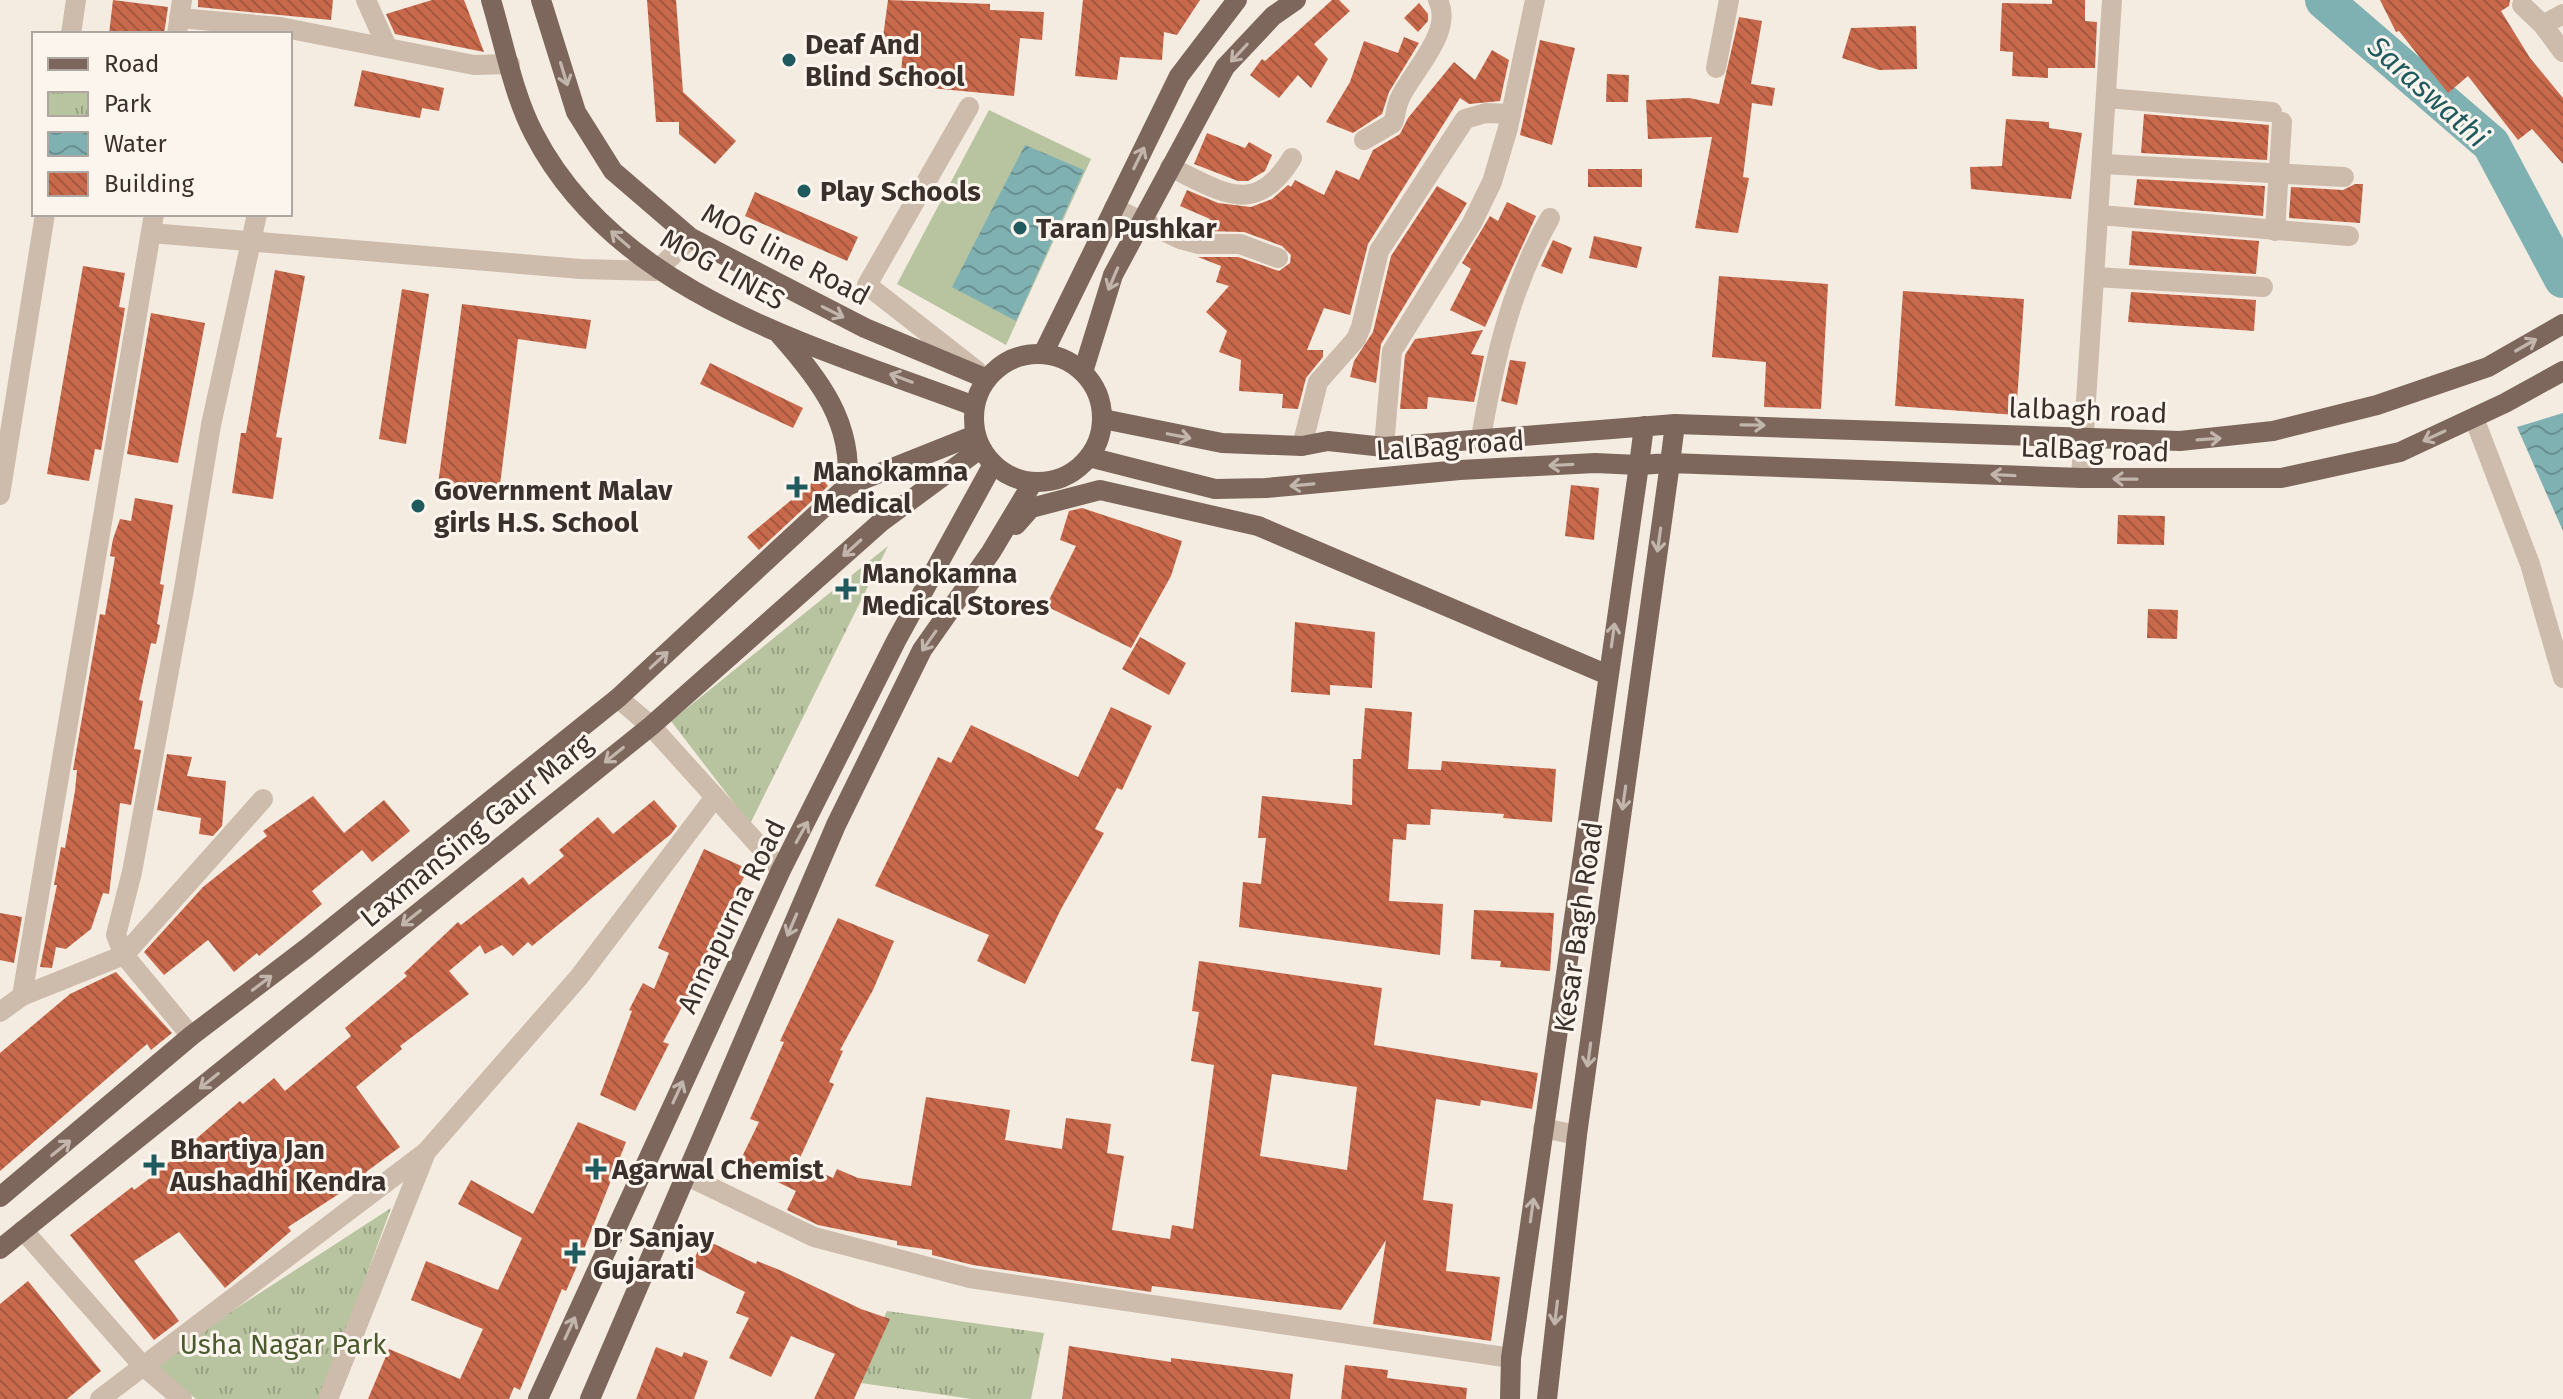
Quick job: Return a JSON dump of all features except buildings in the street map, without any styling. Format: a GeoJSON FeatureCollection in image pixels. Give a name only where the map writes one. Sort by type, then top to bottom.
{"type":"FeatureCollection","features":[{"type":"Feature","properties":{"kind":"main road","name":"MOG LINES"},"geometry":{"type":"LineString","coordinates":[[491,0],[533,133],[583,208],[656,271],[776,331],[974,406]]}},
{"type":"Feature","properties":{"kind":"main road","name":"MOG line Road"},"geometry":{"type":"LineString","coordinates":[[541,0],[576,112],[613,171],[691,238],[865,328],[987,379]]}},
{"type":"Feature","properties":{"kind":"main road"},"geometry":{"type":"LineString","coordinates":[[1043,354],[1179,76],[1237,0]]}},
{"type":"Feature","properties":{"kind":"main road"},"geometry":{"type":"LineString","coordinates":[[1083,372],[1113,275],[1225,67],[1273,16],[1296,0]]}},
{"type":"Feature","properties":{"kind":"main road","name":"lalbagh road"},"geometry":{"type":"LineString","coordinates":[[1644,426],[1675,424],[2180,441],[2235,438],[2377,405],[2488,367],[2563,324]]}},
{"type":"Feature","properties":{"kind":"main road"},"geometry":{"type":"LineString","coordinates":[[776,331],[809,367],[837,414],[848,448],[847,486]]}},
{"type":"Feature","properties":{"kind":"main road"},"geometry":{"type":"LineString","coordinates":[[1043,354],[1065,360],[1083,372],[1094,386],[1103,419],[1099,439],[1089,457],[1074,472],[1055,481],[1018,480],[983,450],[974,406],[987,379],[1012,360],[1043,354]]}},
{"type":"Feature","properties":{"kind":"main road","name":"LalBag road"},"geometry":{"type":"LineString","coordinates":[[1215,489],[1266,488],[1460,470],[1595,463],[2081,478],[2281,478],[2400,452],[2505,403],[2563,371]]}},
{"type":"Feature","properties":{"kind":"main road"},"geometry":{"type":"LineString","coordinates":[[1103,419],[1222,443],[1302,446],[1328,441],[1384,447],[1644,426]]}},
{"type":"Feature","properties":{"kind":"main road","name":"Kesar Bagh Road"},"geometry":{"type":"LineString","coordinates":[[1547,1399],[1577,1135],[1675,424]]}},
{"type":"Feature","properties":{"kind":"main road","name":"Kesar Bagh Road"},"geometry":{"type":"LineString","coordinates":[[1510,1399],[1511,1358],[1543,1128],[1568,982],[1644,426]]}},
{"type":"Feature","properties":{"kind":"main road","name":"LaxmanSing Gaur Marg"},"geometry":{"type":"LineString","coordinates":[[0,1197],[191,1036],[307,948],[618,698],[847,486],[983,450]]}},
{"type":"Feature","properties":{"kind":"main road","name":"LaxmanSing Gaur Marg"},"geometry":{"type":"LineString","coordinates":[[0,1249],[651,726],[881,522],[983,450]]}},
{"type":"Feature","properties":{"kind":"main road","name":"Annapurna Road"},"geometry":{"type":"LineString","coordinates":[[538,1399],[781,870],[896,641],[983,450]]}},
{"type":"Feature","properties":{"kind":"main road"},"geometry":{"type":"LineString","coordinates":[[1089,457],[1215,489],[1258,526]]}},
{"type":"Feature","properties":{"kind":"main road","name":"Annapurna Road"},"geometry":{"type":"LineString","coordinates":[[590,1399],[820,861],[915,664],[991,552],[1033,482]]}},
{"type":"Feature","properties":{"kind":"main road"},"geometry":{"type":"LineString","coordinates":[[991,552],[1031,508],[1100,490],[1258,526],[1608,675]]}},
{"type":"Feature","properties":{"kind":"street"},"geometry":{"type":"LineString","coordinates":[[71,32],[76,0]]}},
{"type":"Feature","properties":{"kind":"street"},"geometry":{"type":"LineString","coordinates":[[366,0],[387,47]]}},
{"type":"Feature","properties":{"kind":"street"},"geometry":{"type":"LineString","coordinates":[[1364,140],[1376,130],[1393,123],[1400,97],[1439,32],[1443,10],[1438,0]]}},
{"type":"Feature","properties":{"kind":"street"},"geometry":{"type":"LineString","coordinates":[[1384,447],[1392,351],[1481,205],[1511,114],[1535,0]]}},
{"type":"Feature","properties":{"kind":"street"},"geometry":{"type":"LineString","coordinates":[[1716,68],[1729,0]]}},
{"type":"Feature","properties":{"kind":"street"},"geometry":{"type":"LineString","coordinates":[[2081,478],[2112,0]]}},
{"type":"Feature","properties":{"kind":"street"},"geometry":{"type":"LineString","coordinates":[[2522,5],[2543,25],[2563,52]]}},
{"type":"Feature","properties":{"kind":"street"},"geometry":{"type":"LineString","coordinates":[[2543,25],[2563,14]]}},
{"type":"Feature","properties":{"kind":"street"},"geometry":{"type":"LineString","coordinates":[[180,17],[387,47],[474,65],[510,64]]}},
{"type":"Feature","properties":{"kind":"street"},"geometry":{"type":"LineString","coordinates":[[2107,98],[2277,117],[2275,231]]}},
{"type":"Feature","properties":{"kind":"street"},"geometry":{"type":"LineString","coordinates":[[969,107],[867,285],[987,379]]}},
{"type":"Feature","properties":{"kind":"street"},"geometry":{"type":"LineString","coordinates":[[1302,446],[1318,382],[1356,339],[1371,274],[1388,233],[1423,189],[1465,119],[1486,113],[1511,114]]}},
{"type":"Feature","properties":{"kind":"street"},"geometry":{"type":"LineString","coordinates":[[1170,167],[1230,195],[1247,196],[1279,179],[1292,158]]}},
{"type":"Feature","properties":{"kind":"street"},"geometry":{"type":"LineString","coordinates":[[2103,164],[2344,177]]}},
{"type":"Feature","properties":{"kind":"street"},"geometry":{"type":"LineString","coordinates":[[1114,208],[1180,239],[1199,244],[1240,244],[1278,258]]}},
{"type":"Feature","properties":{"kind":"street"},"geometry":{"type":"LineString","coordinates":[[2100,215],[2349,236]]}},
{"type":"Feature","properties":{"kind":"street"},"geometry":{"type":"LineString","coordinates":[[0,495],[45,216]]}},
{"type":"Feature","properties":{"kind":"street"},"geometry":{"type":"LineString","coordinates":[[191,1036],[124,955],[116,935],[132,872],[211,425],[257,216]]}},
{"type":"Feature","properties":{"kind":"street"},"geometry":{"type":"LineString","coordinates":[[1481,438],[1492,376],[1511,305],[1529,255],[1550,218]]}},
{"type":"Feature","properties":{"kind":"street"},"geometry":{"type":"LineString","coordinates":[[22,996],[153,223],[254,239],[581,269],[656,271],[691,238]]}},
{"type":"Feature","properties":{"kind":"street"},"geometry":{"type":"LineString","coordinates":[[2095,277],[2263,287]]}},
{"type":"Feature","properties":{"kind":"street"},"geometry":{"type":"LineString","coordinates":[[2474,418],[2530,564],[2563,678]]}},
{"type":"Feature","properties":{"kind":"street"},"geometry":{"type":"LineString","coordinates":[[618,698],[651,726],[781,870]]}},
{"type":"Feature","properties":{"kind":"street"},"geometry":{"type":"LineString","coordinates":[[100,1399],[426,1152],[579,977],[715,797]]}},
{"type":"Feature","properties":{"kind":"street"},"geometry":{"type":"LineString","coordinates":[[0,1012],[22,996],[124,955],[263,799]]}},
{"type":"Feature","properties":{"kind":"street"},"geometry":{"type":"LineString","coordinates":[[1543,1128],[1577,1135]]}},
{"type":"Feature","properties":{"kind":"street"},"geometry":{"type":"LineString","coordinates":[[328,1399],[426,1152]]}},
{"type":"Feature","properties":{"kind":"street"},"geometry":{"type":"LineString","coordinates":[[685,1175],[814,1237],[970,1278],[1511,1358]]}},
{"type":"Feature","properties":{"kind":"street"},"geometry":{"type":"LineString","coordinates":[[23,1230],[142,1365],[182,1399]]}},
{"type":"Feature","properties":{"kind":"green space"},"geometry":{"type":"Polygon","coordinates":[[[989,110],[1091,159],[1006,345],[897,284],[989,110]]]}},
{"type":"Feature","properties":{"kind":"green space"},"geometry":{"type":"Polygon","coordinates":[[[888,546],[750,824],[671,721],[888,546]]]}},
{"type":"Feature","properties":{"kind":"green space","name":"Usha Nagar Park"},"geometry":{"type":"Polygon","coordinates":[[[391,1208],[321,1399],[196,1399],[152,1363],[391,1208]]]}},
{"type":"Feature","properties":{"kind":"green space"},"geometry":{"type":"Polygon","coordinates":[[[887,1311],[1044,1333],[1031,1399],[972,1399],[854,1382],[887,1311]]]}},
{"type":"Feature","properties":{"kind":"water","name":"Taran Pushkar"},"geometry":{"type":"Polygon","coordinates":[[[1025,145],[1084,170],[1016,321],[952,287],[1025,145]]]}},
{"type":"Feature","properties":{"kind":"water"},"geometry":{"type":"Polygon","coordinates":[[[2563,413],[2563,531],[2517,427],[2563,413]]]}},
{"type":"Feature","properties":{"kind":"waterway","name":"Saraswathi"},"geometry":{"type":"LineString","coordinates":[[2324,0],[2491,144],[2563,279]]}},
{"type":"Feature","properties":{"kind":"place","name":"Deaf And Blind School"},"geometry":{"type":"Point","coordinates":[789,60]}},
{"type":"Feature","properties":{"kind":"place","name":"Play Schools"},"geometry":{"type":"Point","coordinates":[804,191]}},
{"type":"Feature","properties":{"kind":"place","name":"Taran Pushkar"},"geometry":{"type":"Point","coordinates":[1020,228]}},
{"type":"Feature","properties":{"kind":"place","name":"Manokamna Medical"},"geometry":{"type":"Point","coordinates":[797,487]}},
{"type":"Feature","properties":{"kind":"place","name":"Government Malav girls H.S. School"},"geometry":{"type":"Point","coordinates":[418,506]}},
{"type":"Feature","properties":{"kind":"place","name":"Manokamna Medical Stores"},"geometry":{"type":"Point","coordinates":[846,589]}},
{"type":"Feature","properties":{"kind":"place","name":"Bhartiya Jan Aushadhi Kendra"},"geometry":{"type":"Point","coordinates":[154,1165]}},
{"type":"Feature","properties":{"kind":"place","name":"Agarwal Chemist"},"geometry":{"type":"Point","coordinates":[596,1169]}},
{"type":"Feature","properties":{"kind":"place","name":"Dr Sanjay Gujarati"},"geometry":{"type":"Point","coordinates":[575,1253]}}]}
